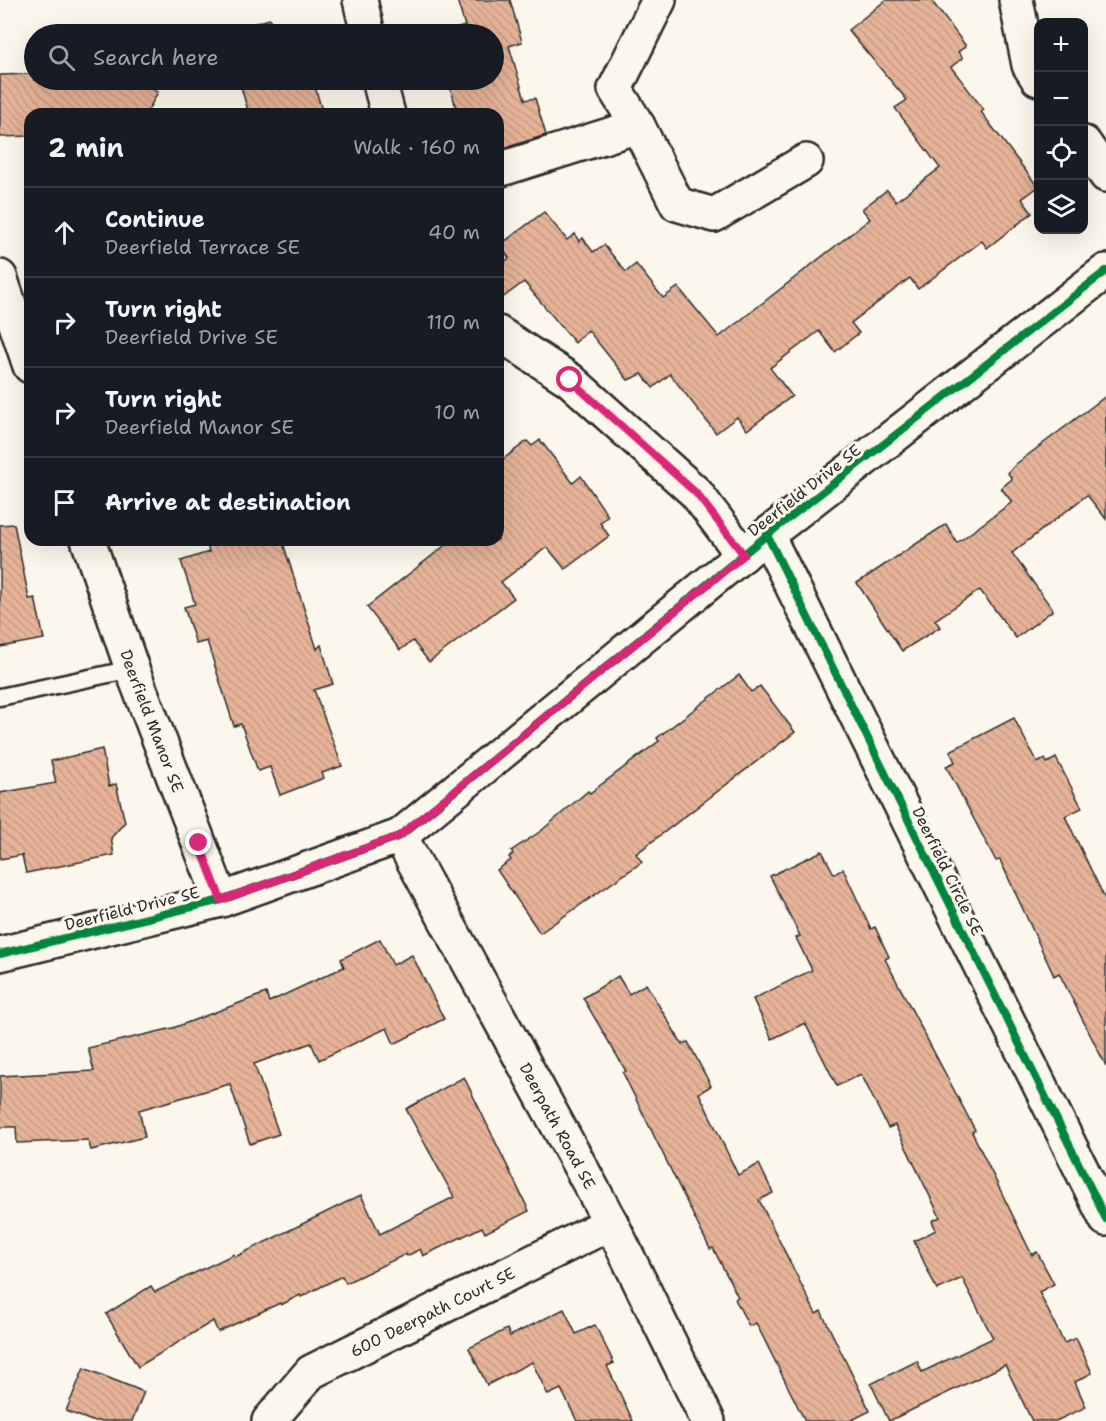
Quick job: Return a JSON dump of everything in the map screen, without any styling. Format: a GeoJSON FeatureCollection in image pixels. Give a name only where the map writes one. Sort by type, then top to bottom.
{"type":"FeatureCollection","features":[{"type":"Feature","properties":{"kind":"street"},"geometry":{"type":"LineString","coordinates":[[360,0],[366,24]]}},
{"type":"Feature","properties":{"kind":"street"},"geometry":{"type":"LineString","coordinates":[[659,0],[615,89],[638,126],[676,204],[714,215],[806,161]]}},
{"type":"Feature","properties":{"kind":"street"},"geometry":{"type":"LineString","coordinates":[[1016,0],[1029,65],[1034,73]]}},
{"type":"Feature","properties":{"kind":"street"},"geometry":{"type":"LineString","coordinates":[[382,90],[386,108]]}},
{"type":"Feature","properties":{"kind":"street"},"geometry":{"type":"LineString","coordinates":[[504,168],[638,126]]}},
{"type":"Feature","properties":{"kind":"street"},"geometry":{"type":"LineString","coordinates":[[1088,150],[1106,175]]}},
{"type":"Feature","properties":{"kind":"street","name":"Deerfield Drive SE"},"geometry":{"type":"LineString","coordinates":[[0,954],[221,900],[399,836],[755,545],[1106,272]]}},
{"type":"Feature","properties":{"kind":"street"},"geometry":{"type":"LineString","coordinates":[[0,277],[7,321],[24,354]]}},
{"type":"Feature","properties":{"kind":"street","name":"Deerfield Circle SE"},"geometry":{"type":"LineString","coordinates":[[504,337],[570,380],[755,545],[1106,1219]]}},
{"type":"Feature","properties":{"kind":"street","name":"Deerfield Manor SE"},"geometry":{"type":"LineString","coordinates":[[90,546],[132,669],[221,900]]}},
{"type":"Feature","properties":{"kind":"street","name":"Deerpath Road SE"},"geometry":{"type":"LineString","coordinates":[[399,836],[611,1223],[708,1421]]}},
{"type":"Feature","properties":{"kind":"street","name":"600 Deerpath Court SE"},"geometry":{"type":"LineString","coordinates":[[269,1421],[312,1372],[611,1223]]}},
{"type":"Feature","properties":{"kind":"lane"},"geometry":{"type":"LineString","coordinates":[[0,697],[132,669]]}},
{"type":"Feature","properties":{"kind":"building"},"geometry":{"type":"Polygon","coordinates":[[[457,0],[510,0],[522,42],[509,46],[525,100],[535,98],[546,135],[504,148],[504,108],[456,108],[451,90],[504,90],[504,24],[464,24],[457,0]]]}},
{"type":"Feature","properties":{"kind":"building"},"geometry":{"type":"Polygon","coordinates":[[[886,0],[931,0],[966,46],[958,52],[963,58],[951,67],[984,110],[981,112],[1034,182],[1034,190],[1022,199],[1032,213],[987,248],[982,241],[918,289],[910,278],[851,323],[859,333],[835,352],[819,331],[770,368],[792,396],[747,430],[737,417],[716,433],[670,374],[653,388],[642,374],[628,380],[588,330],[575,343],[524,282],[504,297],[504,262],[509,258],[504,251],[504,242],[544,212],[567,240],[575,234],[579,242],[583,238],[593,252],[604,245],[626,272],[636,264],[663,298],[678,287],[719,337],[870,219],[862,209],[887,190],[896,201],[940,168],[895,108],[907,100],[848,30],[886,0]]]}},
{"type":"Feature","properties":{"kind":"building"},"geometry":{"type":"Polygon","coordinates":[[[270,19],[271,24],[253,24],[270,19]]]}},
{"type":"Feature","properties":{"kind":"building"},"geometry":{"type":"Polygon","coordinates":[[[24,74],[24,90],[154,90],[158,92],[149,108],[24,108],[24,136],[0,137],[0,75],[24,74]]]}},
{"type":"Feature","properties":{"kind":"building"},"geometry":{"type":"Polygon","coordinates":[[[242,90],[316,90],[321,108],[247,108],[242,90]]]}},
{"type":"Feature","properties":{"kind":"building"},"geometry":{"type":"Polygon","coordinates":[[[1106,396],[1106,519],[1087,495],[1012,553],[1053,610],[1016,638],[980,590],[935,620],[940,627],[902,651],[857,583],[946,524],[957,543],[1012,502],[1001,488],[1012,479],[1008,473],[1016,464],[1106,396]]]}},
{"type":"Feature","properties":{"kind":"building"},"geometry":{"type":"Polygon","coordinates":[[[540,440],[573,483],[581,476],[608,516],[600,523],[609,536],[565,569],[547,547],[501,582],[514,598],[429,662],[413,641],[400,650],[367,607],[444,546],[504,546],[504,458],[527,441],[532,446],[540,440]]]}},
{"type":"Feature","properties":{"kind":"building"},"geometry":{"type":"Polygon","coordinates":[[[14,524],[29,599],[35,598],[44,639],[0,647],[0,525],[14,524]]]}},
{"type":"Feature","properties":{"kind":"building"},"geometry":{"type":"Polygon","coordinates":[[[208,546],[284,546],[317,649],[321,645],[333,684],[314,690],[342,766],[322,773],[324,778],[280,795],[270,767],[258,771],[241,724],[234,726],[207,641],[196,644],[184,607],[195,604],[181,561],[209,552],[208,546]]]}},
{"type":"Feature","properties":{"kind":"building"},"geometry":{"type":"Polygon","coordinates":[[[739,675],[751,692],[760,686],[795,732],[636,854],[642,862],[540,933],[497,870],[511,860],[509,857],[513,854],[511,851],[541,831],[588,791],[590,793],[659,741],[657,738],[739,675]]]}},
{"type":"Feature","properties":{"kind":"building"},"geometry":{"type":"Polygon","coordinates":[[[1014,718],[1037,763],[1045,759],[1047,763],[1056,758],[1082,808],[1065,816],[1106,901],[1106,1066],[1059,973],[1054,976],[1000,860],[996,861],[946,766],[955,762],[950,751],[1014,718]]]}},
{"type":"Feature","properties":{"kind":"building"},"geometry":{"type":"Polygon","coordinates":[[[102,749],[109,786],[116,784],[125,822],[111,838],[114,855],[26,873],[22,855],[0,859],[0,793],[56,783],[51,761],[102,749]]]}},
{"type":"Feature","properties":{"kind":"building"},"geometry":{"type":"Polygon","coordinates":[[[822,851],[834,874],[843,869],[871,929],[875,927],[889,957],[885,959],[975,1130],[972,1132],[1032,1255],[1037,1252],[1054,1284],[1039,1292],[1064,1343],[1076,1338],[1092,1373],[1075,1382],[1086,1407],[1056,1421],[1032,1421],[1005,1365],[889,1421],[871,1384],[917,1361],[922,1372],[993,1338],[962,1278],[937,1290],[914,1241],[936,1230],[932,1221],[940,1217],[895,1125],[888,1128],[861,1074],[837,1086],[805,1023],[772,1039],[753,999],[812,970],[796,938],[800,936],[770,876],[822,851]]]}},
{"type":"Feature","properties":{"kind":"building"},"geometry":{"type":"Polygon","coordinates":[[[380,939],[393,965],[412,955],[444,1019],[394,1044],[387,1028],[319,1060],[311,1043],[254,1064],[279,1134],[250,1144],[230,1084],[139,1110],[145,1137],[91,1150],[88,1140],[17,1143],[16,1127],[0,1127],[0,1076],[94,1071],[88,1048],[173,1028],[266,993],[269,1002],[344,967],[341,959],[380,939]]]}},
{"type":"Feature","properties":{"kind":"building"},"geometry":{"type":"Polygon","coordinates":[[[618,976],[629,994],[646,984],[682,1044],[688,1042],[711,1086],[699,1093],[738,1175],[759,1164],[773,1193],[759,1200],[816,1314],[821,1311],[870,1411],[850,1421],[805,1421],[756,1323],[749,1326],[735,1299],[738,1297],[713,1248],[710,1249],[623,1073],[626,1071],[583,998],[618,976]]]}},
{"type":"Feature","properties":{"kind":"building"},"geometry":{"type":"Polygon","coordinates":[[[464,1077],[529,1211],[485,1233],[482,1227],[423,1256],[420,1249],[407,1256],[406,1254],[346,1283],[342,1276],[301,1297],[300,1295],[281,1305],[280,1303],[218,1332],[213,1321],[138,1367],[106,1314],[151,1286],[155,1292],[234,1254],[235,1257],[361,1195],[380,1234],[454,1197],[406,1109],[464,1077]]]}},
{"type":"Feature","properties":{"kind":"building"},"geometry":{"type":"Polygon","coordinates":[[[564,1309],[576,1334],[595,1325],[614,1363],[607,1366],[633,1421],[577,1421],[561,1389],[548,1395],[532,1362],[487,1385],[469,1348],[507,1329],[510,1336],[564,1309]]]}},
{"type":"Feature","properties":{"kind":"building"},"geometry":{"type":"Polygon","coordinates":[[[84,1368],[144,1392],[132,1421],[92,1421],[66,1411],[84,1368]]]}},
{"type":"Feature","properties":{"kind":"cycle path"},"geometry":{"type":"LineString","coordinates":[[0,954],[221,900],[400,836],[767,535],[1106,271]]}},
{"type":"Feature","properties":{"kind":"cycle path"},"geometry":{"type":"LineString","coordinates":[[767,535],[1106,1219]]}},
{"type":"Feature","properties":{"kind":"route"},"geometry":{"type":"LineString","coordinates":[[199,843],[221,900],[399,836],[744,555],[696,493],[570,380]]}}]}
